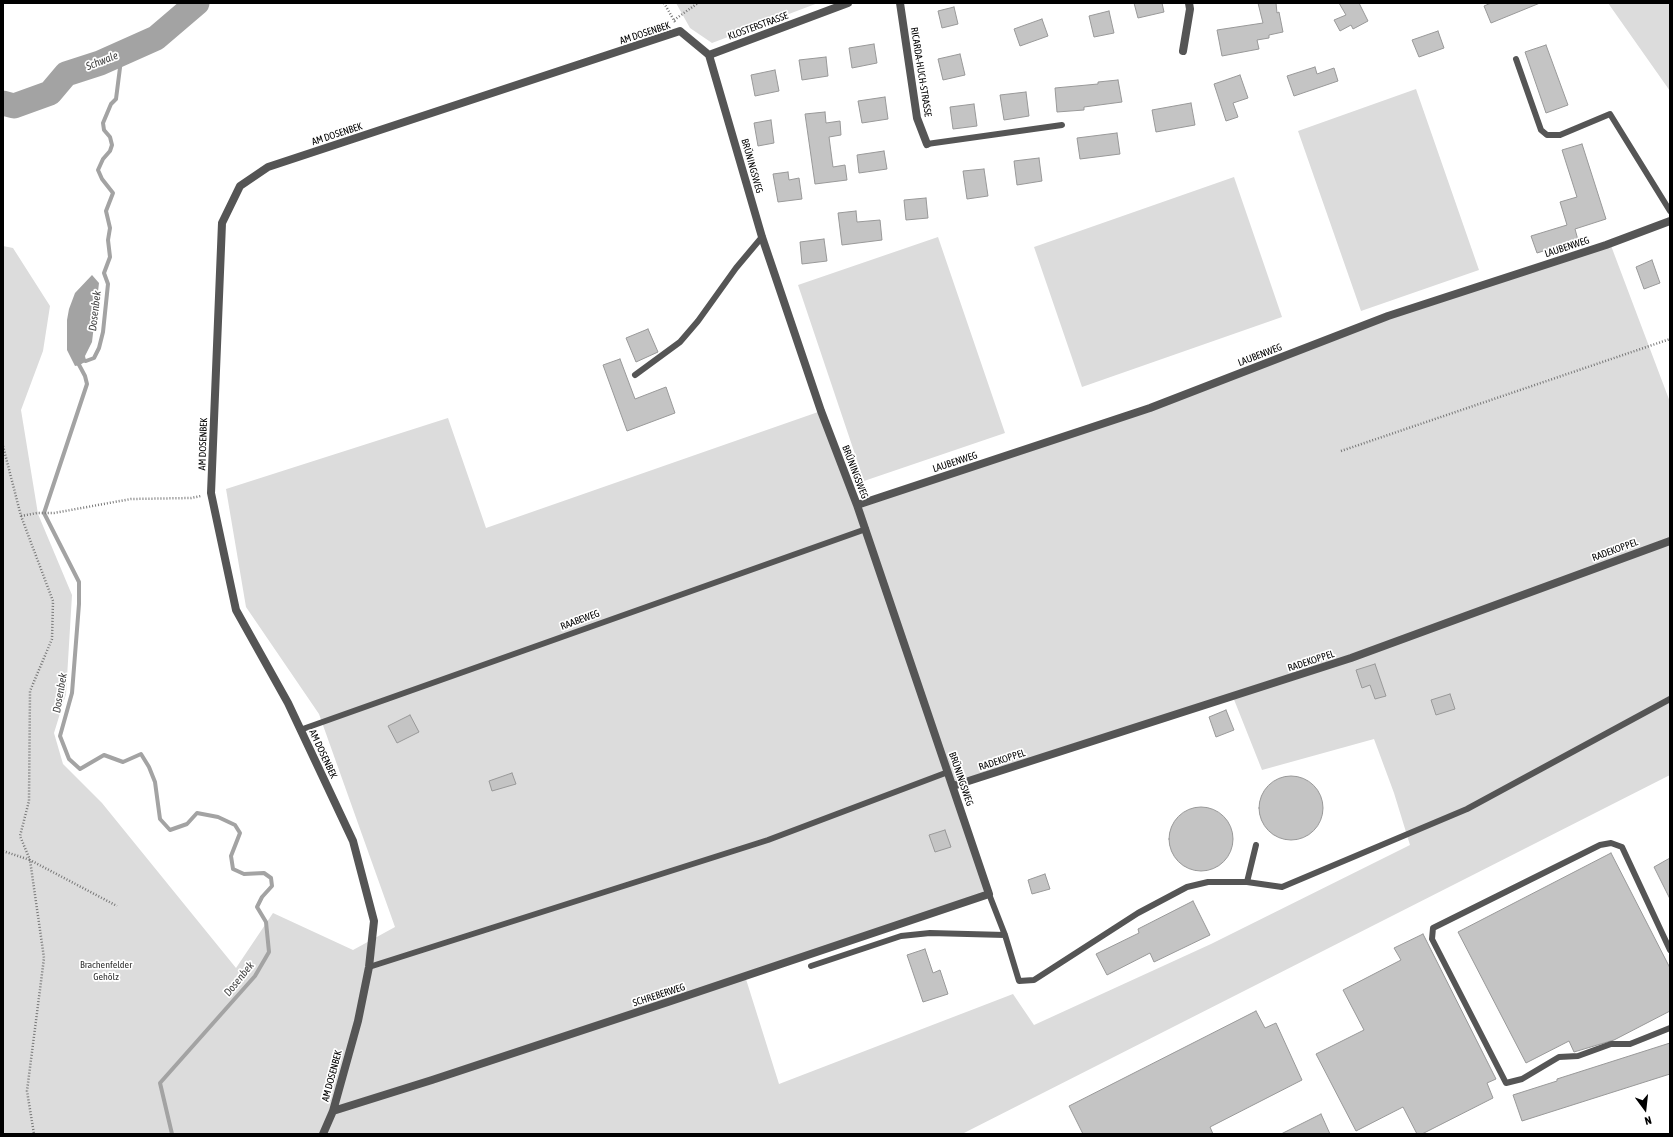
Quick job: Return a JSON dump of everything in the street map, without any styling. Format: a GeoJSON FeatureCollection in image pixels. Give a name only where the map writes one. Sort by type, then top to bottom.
{"type":"FeatureCollection","features":[{"type":"Feature","properties":{"kind":"street","name":"KLOSTERSTRASSE"},"geometry":{"type":"LineString","coordinates":[[709,55],[848,3]]}},
{"type":"Feature","properties":{"kind":"street","name":"RICARDA-HUCH-STRASSE"},"geometry":{"type":"LineString","coordinates":[[900,3],[918,118],[927,144]]}},
{"type":"Feature","properties":{"kind":"street"},"geometry":{"type":"LineString","coordinates":[[1183,51],[1190,9],[1188,3]]}},
{"type":"Feature","properties":{"kind":"street"},"geometry":{"type":"LineString","coordinates":[[680,31],[709,55]]}},
{"type":"Feature","properties":{"kind":"street","name":"AM DOSENBEK"},"geometry":{"type":"LineString","coordinates":[[323,1134],[333,1111],[358,1020],[370,967],[374,921],[354,841],[288,703],[236,610],[211,493],[222,223],[240,186],[268,167],[680,31]]}},
{"type":"Feature","properties":{"kind":"street","name":"BRÜNINGSWEG"},"geometry":{"type":"LineString","coordinates":[[709,55],[762,237],[821,411],[858,505],[989,894]]}},
{"type":"Feature","properties":{"kind":"street","name":"LAUBENWEG"},"geometry":{"type":"LineString","coordinates":[[858,505],[1150,408],[1388,316],[1606,245],[1670,221]]}},
{"type":"Feature","properties":{"kind":"street","name":"RADEKOPPEL"},"geometry":{"type":"LineString","coordinates":[[953,786],[1351,658],[1670,541]]}},
{"type":"Feature","properties":{"kind":"street","name":"SCHREBERWEG"},"geometry":{"type":"LineString","coordinates":[[333,1111],[425,1083],[646,1010],[989,894]]}},
{"type":"Feature","properties":{"kind":"lane"},"geometry":{"type":"LineString","coordinates":[[1516,58],[1541,130],[1547,135],[1560,135],[1610,114],[1670,211]]}},
{"type":"Feature","properties":{"kind":"lane"},"geometry":{"type":"LineString","coordinates":[[927,144],[1062,124]]}},
{"type":"Feature","properties":{"kind":"lane"},"geometry":{"type":"LineString","coordinates":[[635,375],[680,342],[698,321],[736,268],[762,237]]}},
{"type":"Feature","properties":{"kind":"lane","name":"RAABEWEG"},"geometry":{"type":"LineString","coordinates":[[300,730],[866,529]]}},
{"type":"Feature","properties":{"kind":"lane"},"geometry":{"type":"LineString","coordinates":[[989,894],[1005,935],[1019,981],[1034,980],[1138,913],[1187,887],[1208,882],[1247,882],[1282,887],[1467,809],[1670,699]]}},
{"type":"Feature","properties":{"kind":"lane"},"geometry":{"type":"LineString","coordinates":[[370,967],[768,840],[948,772]]}},
{"type":"Feature","properties":{"kind":"lane"},"geometry":{"type":"LineString","coordinates":[[1670,950],[1622,847],[1612,843],[1600,845],[1433,928],[1432,939],[1506,1083],[1522,1079],[1559,1058],[1578,1056],[1611,1044],[1630,1044],[1670,1028]]}},
{"type":"Feature","properties":{"kind":"lane"},"geometry":{"type":"LineString","coordinates":[[1247,882],[1256,845]]}},
{"type":"Feature","properties":{"kind":"lane"},"geometry":{"type":"LineString","coordinates":[[811,966],[901,936],[930,933],[1005,935]]}},
{"type":"Feature","properties":{"kind":"path"},"geometry":{"type":"LineString","coordinates":[[664,3],[680,31]]}},
{"type":"Feature","properties":{"kind":"path"},"geometry":{"type":"LineString","coordinates":[[674,20],[698,3]]}},
{"type":"Feature","properties":{"kind":"path"},"geometry":{"type":"LineString","coordinates":[[1341,451],[1670,339]]}},
{"type":"Feature","properties":{"kind":"path"},"geometry":{"type":"LineString","coordinates":[[3,446],[21,516],[54,601],[52,639],[30,691],[30,801],[20,836],[30,860],[44,958],[27,1091],[34,1134]]}},
{"type":"Feature","properties":{"kind":"path"},"geometry":{"type":"LineString","coordinates":[[21,516],[131,499],[191,498],[211,493]]}},
{"type":"Feature","properties":{"kind":"path"},"geometry":{"type":"LineString","coordinates":[[3,851],[30,860],[117,906]]}},
{"type":"Feature","properties":{"kind":"green space"},"geometry":{"type":"Polygon","coordinates":[[[676,3],[818,3],[712,43],[690,28],[676,3]]]}},
{"type":"Feature","properties":{"kind":"green space"},"geometry":{"type":"Polygon","coordinates":[[[1608,3],[1670,3],[1670,91],[1608,3]]]}},
{"type":"Feature","properties":{"kind":"green space"},"geometry":{"type":"Polygon","coordinates":[[[1416,89],[1479,270],[1361,311],[1298,131],[1416,89]]]}},
{"type":"Feature","properties":{"kind":"green space"},"geometry":{"type":"Polygon","coordinates":[[[1234,177],[1282,317],[1082,387],[1034,247],[1234,177]]]}},
{"type":"Feature","properties":{"kind":"green space"},"geometry":{"type":"Polygon","coordinates":[[[938,237],[1005,433],[864,481],[798,285],[938,237]]]}},
{"type":"Feature","properties":{"kind":"green space","name":"Brachenfelder Gehölz"},"geometry":{"type":"Polygon","coordinates":[[[1610,243],[1670,402],[1670,775],[962,1134],[3,1134],[3,246],[13,248],[50,306],[43,351],[21,410],[38,514],[72,595],[66,694],[54,733],[63,764],[102,803],[236,968],[273,913],[353,950],[395,927],[319,714],[246,607],[226,489],[448,418],[486,528],[821,411],[857,505],[1150,408],[1388,316],[1610,243]],[[1233,697],[953,786],[989,894],[745,976],[779,1084],[1013,994],[1034,1025],[1211,944],[1410,845],[1394,793],[1374,739],[1262,770],[1233,697]]]}},
{"type":"Feature","properties":{"kind":"water"},"geometry":{"type":"Polygon","coordinates":[[[92,275],[99,283],[92,342],[85,356],[86,361],[75,366],[67,350],[67,320],[69,309],[75,293],[92,275]]]}},
{"type":"Feature","properties":{"kind":"building"},"geometry":{"type":"Polygon","coordinates":[[[1134,3],[1162,3],[1164,12],[1138,18],[1134,3]]]}},
{"type":"Feature","properties":{"kind":"building"},"geometry":{"type":"Polygon","coordinates":[[[1258,3],[1276,3],[1277,13],[1279,12],[1283,32],[1269,35],[1269,38],[1257,40],[1259,49],[1222,56],[1217,30],[1263,23],[1258,3]]]}},
{"type":"Feature","properties":{"kind":"building"},"geometry":{"type":"Polygon","coordinates":[[[1339,3],[1359,3],[1368,21],[1353,29],[1351,25],[1340,31],[1334,20],[1346,15],[1339,3]]]}},
{"type":"Feature","properties":{"kind":"building"},"geometry":{"type":"Polygon","coordinates":[[[1491,3],[1540,3],[1491,23],[1484,6],[1491,3]]]}},
{"type":"Feature","properties":{"kind":"building"},"geometry":{"type":"Polygon","coordinates":[[[954,7],[958,24],[942,28],[938,11],[954,7]]]}},
{"type":"Feature","properties":{"kind":"building"},"geometry":{"type":"Polygon","coordinates":[[[1109,11],[1114,33],[1094,37],[1089,16],[1109,11]]]}},
{"type":"Feature","properties":{"kind":"building"},"geometry":{"type":"Polygon","coordinates":[[[1042,19],[1048,36],[1020,46],[1014,29],[1042,19]]]}},
{"type":"Feature","properties":{"kind":"building"},"geometry":{"type":"Polygon","coordinates":[[[1438,31],[1444,48],[1419,57],[1412,40],[1438,31]]]}},
{"type":"Feature","properties":{"kind":"building"},"geometry":{"type":"Polygon","coordinates":[[[874,44],[877,63],[852,68],[849,48],[874,44]]]}},
{"type":"Feature","properties":{"kind":"building"},"geometry":{"type":"Polygon","coordinates":[[[1546,45],[1568,105],[1546,113],[1525,52],[1546,45]]]}},
{"type":"Feature","properties":{"kind":"building"},"geometry":{"type":"Polygon","coordinates":[[[960,54],[965,75],[943,80],[938,59],[960,54]]]}},
{"type":"Feature","properties":{"kind":"building"},"geometry":{"type":"Polygon","coordinates":[[[826,57],[828,76],[802,80],[799,60],[826,57]]]}},
{"type":"Feature","properties":{"kind":"building"},"geometry":{"type":"Polygon","coordinates":[[[1315,67],[1317,74],[1334,68],[1338,81],[1294,96],[1287,76],[1315,67]]]}},
{"type":"Feature","properties":{"kind":"building"},"geometry":{"type":"Polygon","coordinates":[[[775,70],[779,91],[755,96],[751,75],[775,70]]]}},
{"type":"Feature","properties":{"kind":"building"},"geometry":{"type":"Polygon","coordinates":[[[1240,75],[1248,98],[1233,103],[1238,117],[1226,121],[1214,84],[1240,75]]]}},
{"type":"Feature","properties":{"kind":"building"},"geometry":{"type":"Polygon","coordinates":[[[1118,80],[1122,102],[1084,107],[1084,110],[1057,112],[1055,88],[1098,84],[1098,82],[1118,80]]]}},
{"type":"Feature","properties":{"kind":"building"},"geometry":{"type":"Polygon","coordinates":[[[1026,92],[1029,116],[1004,120],[1000,95],[1026,92]]]}},
{"type":"Feature","properties":{"kind":"building"},"geometry":{"type":"Polygon","coordinates":[[[885,97],[888,119],[862,123],[858,101],[885,97]]]}},
{"type":"Feature","properties":{"kind":"building"},"geometry":{"type":"Polygon","coordinates":[[[1191,103],[1195,125],[1156,132],[1152,110],[1191,103]]]}},
{"type":"Feature","properties":{"kind":"building"},"geometry":{"type":"Polygon","coordinates":[[[974,104],[977,126],[953,129],[950,107],[974,104]]]}},
{"type":"Feature","properties":{"kind":"building"},"geometry":{"type":"Polygon","coordinates":[[[825,112],[826,123],[840,121],[841,135],[829,137],[833,167],[845,165],[847,180],[815,184],[805,114],[825,112]]]}},
{"type":"Feature","properties":{"kind":"building"},"geometry":{"type":"Polygon","coordinates":[[[771,120],[774,143],[758,146],[754,123],[771,120]]]}},
{"type":"Feature","properties":{"kind":"building"},"geometry":{"type":"Polygon","coordinates":[[[1117,133],[1120,154],[1080,159],[1077,138],[1117,133]]]}},
{"type":"Feature","properties":{"kind":"building"},"geometry":{"type":"Polygon","coordinates":[[[1582,144],[1606,219],[1575,229],[1578,240],[1537,253],[1531,236],[1567,225],[1560,202],[1577,197],[1562,150],[1582,144]]]}},
{"type":"Feature","properties":{"kind":"building"},"geometry":{"type":"Polygon","coordinates":[[[884,151],[887,169],[859,173],[857,155],[884,151]]]}},
{"type":"Feature","properties":{"kind":"building"},"geometry":{"type":"Polygon","coordinates":[[[1039,158],[1042,181],[1017,185],[1014,161],[1039,158]]]}},
{"type":"Feature","properties":{"kind":"building"},"geometry":{"type":"Polygon","coordinates":[[[984,169],[988,196],[967,199],[963,171],[984,169]]]}},
{"type":"Feature","properties":{"kind":"building"},"geometry":{"type":"Polygon","coordinates":[[[788,172],[789,180],[799,178],[802,199],[778,202],[773,174],[788,172]]]}},
{"type":"Feature","properties":{"kind":"building"},"geometry":{"type":"Polygon","coordinates":[[[926,198],[928,218],[906,220],[904,200],[926,198]]]}},
{"type":"Feature","properties":{"kind":"building"},"geometry":{"type":"Polygon","coordinates":[[[856,211],[857,222],[880,220],[882,240],[842,245],[838,213],[856,211]]]}},
{"type":"Feature","properties":{"kind":"building"},"geometry":{"type":"Polygon","coordinates":[[[824,239],[827,261],[802,264],[800,242],[824,239]]]}},
{"type":"Feature","properties":{"kind":"building"},"geometry":{"type":"Polygon","coordinates":[[[1652,260],[1660,283],[1644,289],[1636,267],[1652,260]]]}},
{"type":"Feature","properties":{"kind":"building"},"geometry":{"type":"Polygon","coordinates":[[[648,329],[658,352],[636,362],[626,338],[648,329]]]}},
{"type":"Feature","properties":{"kind":"building"},"geometry":{"type":"Polygon","coordinates":[[[620,359],[635,399],[666,387],[675,413],[627,431],[603,365],[620,359]]]}},
{"type":"Feature","properties":{"kind":"building"},"geometry":{"type":"Polygon","coordinates":[[[1375,664],[1386,696],[1375,699],[1370,685],[1362,688],[1356,670],[1375,664]]]}},
{"type":"Feature","properties":{"kind":"building"},"geometry":{"type":"Polygon","coordinates":[[[1450,694],[1455,709],[1436,715],[1431,700],[1450,694]]]}},
{"type":"Feature","properties":{"kind":"building"},"geometry":{"type":"Polygon","coordinates":[[[1226,710],[1234,730],[1216,737],[1209,717],[1226,710]]]}},
{"type":"Feature","properties":{"kind":"building"},"geometry":{"type":"Polygon","coordinates":[[[410,715],[419,732],[397,743],[388,726],[410,715]]]}},
{"type":"Feature","properties":{"kind":"building"},"geometry":{"type":"Polygon","coordinates":[[[512,773],[516,784],[492,791],[489,781],[512,773]]]}},
{"type":"Feature","properties":{"kind":"building"},"geometry":{"type":"Polygon","coordinates":[[[1285,776],[1297,776],[1314,785],[1321,796],[1323,808],[1321,820],[1314,831],[1297,840],[1285,840],[1273,835],[1264,826],[1259,814],[1259,802],[1264,790],[1273,781],[1285,776]]]}},
{"type":"Feature","properties":{"kind":"building"},"geometry":{"type":"Polygon","coordinates":[[[1195,807],[1207,807],[1224,816],[1231,827],[1233,839],[1231,851],[1224,862],[1207,871],[1195,871],[1183,866],[1174,857],[1169,845],[1169,833],[1174,821],[1183,812],[1195,807]]]}},
{"type":"Feature","properties":{"kind":"building"},"geometry":{"type":"Polygon","coordinates":[[[945,830],[951,847],[935,852],[929,835],[945,830]]]}},
{"type":"Feature","properties":{"kind":"building"},"geometry":{"type":"Polygon","coordinates":[[[1611,853],[1670,968],[1670,1011],[1614,1040],[1574,1052],[1569,1041],[1526,1063],[1458,932],[1611,853]]]}},
{"type":"Feature","properties":{"kind":"building"},"geometry":{"type":"Polygon","coordinates":[[[1670,858],[1670,899],[1654,867],[1670,858]]]}},
{"type":"Feature","properties":{"kind":"building"},"geometry":{"type":"Polygon","coordinates":[[[1045,874],[1050,889],[1032,894],[1028,880],[1045,874]]]}},
{"type":"Feature","properties":{"kind":"building"},"geometry":{"type":"Polygon","coordinates":[[[1193,901],[1210,935],[1154,962],[1150,953],[1107,975],[1096,954],[1139,933],[1138,929],[1193,901]]]}},
{"type":"Feature","properties":{"kind":"building"},"geometry":{"type":"Polygon","coordinates":[[[1423,934],[1496,1079],[1487,1083],[1493,1098],[1422,1134],[1417,1134],[1403,1107],[1356,1131],[1316,1054],[1364,1030],[1343,990],[1401,960],[1394,948],[1423,934]]]}},
{"type":"Feature","properties":{"kind":"building"},"geometry":{"type":"Polygon","coordinates":[[[925,949],[933,973],[940,970],[948,994],[923,1002],[907,955],[925,949]]]}},
{"type":"Feature","properties":{"kind":"building"},"geometry":{"type":"Polygon","coordinates":[[[1256,1011],[1265,1028],[1276,1023],[1302,1080],[1210,1127],[1213,1134],[1083,1134],[1069,1106],[1256,1011]]]}},
{"type":"Feature","properties":{"kind":"building"},"geometry":{"type":"Polygon","coordinates":[[[1670,1043],[1670,1074],[1522,1121],[1513,1095],[1557,1081],[1557,1079],[1670,1043]]]}},
{"type":"Feature","properties":{"kind":"building"},"geometry":{"type":"Polygon","coordinates":[[[1321,1114],[1330,1134],[1281,1134],[1321,1114]]]}},
{"type":"Feature","properties":{"kind":"waterway","name":"Schwale"},"geometry":{"type":"LineString","coordinates":[[3,103],[14,106],[50,93],[66,74],[100,63],[156,38],[197,3]]}},
{"type":"Feature","properties":{"kind":"waterway","name":"Dosenbek"},"geometry":{"type":"LineString","coordinates":[[82,360],[86,361],[94,358],[99,348],[103,332],[108,284],[104,273],[110,257],[108,240],[110,228],[106,211],[113,193],[102,179],[98,170],[112,145],[110,137],[104,130],[103,123],[111,104],[116,99],[122,52]]}},
{"type":"Feature","properties":{"kind":"waterway","name":"Dosenbek"},"geometry":{"type":"LineString","coordinates":[[77,361],[85,376],[87,384],[44,513],[79,582],[79,604],[72,693],[60,736],[69,759],[80,769],[104,755],[123,762],[141,754],[149,767],[155,782],[160,819],[170,830],[187,824],[197,813],[218,817],[235,825],[240,833],[231,856],[233,869],[244,874],[264,873],[271,878],[272,886],[262,897],[257,907],[266,922],[269,952],[255,976],[160,1083],[172,1134]]}}]}
